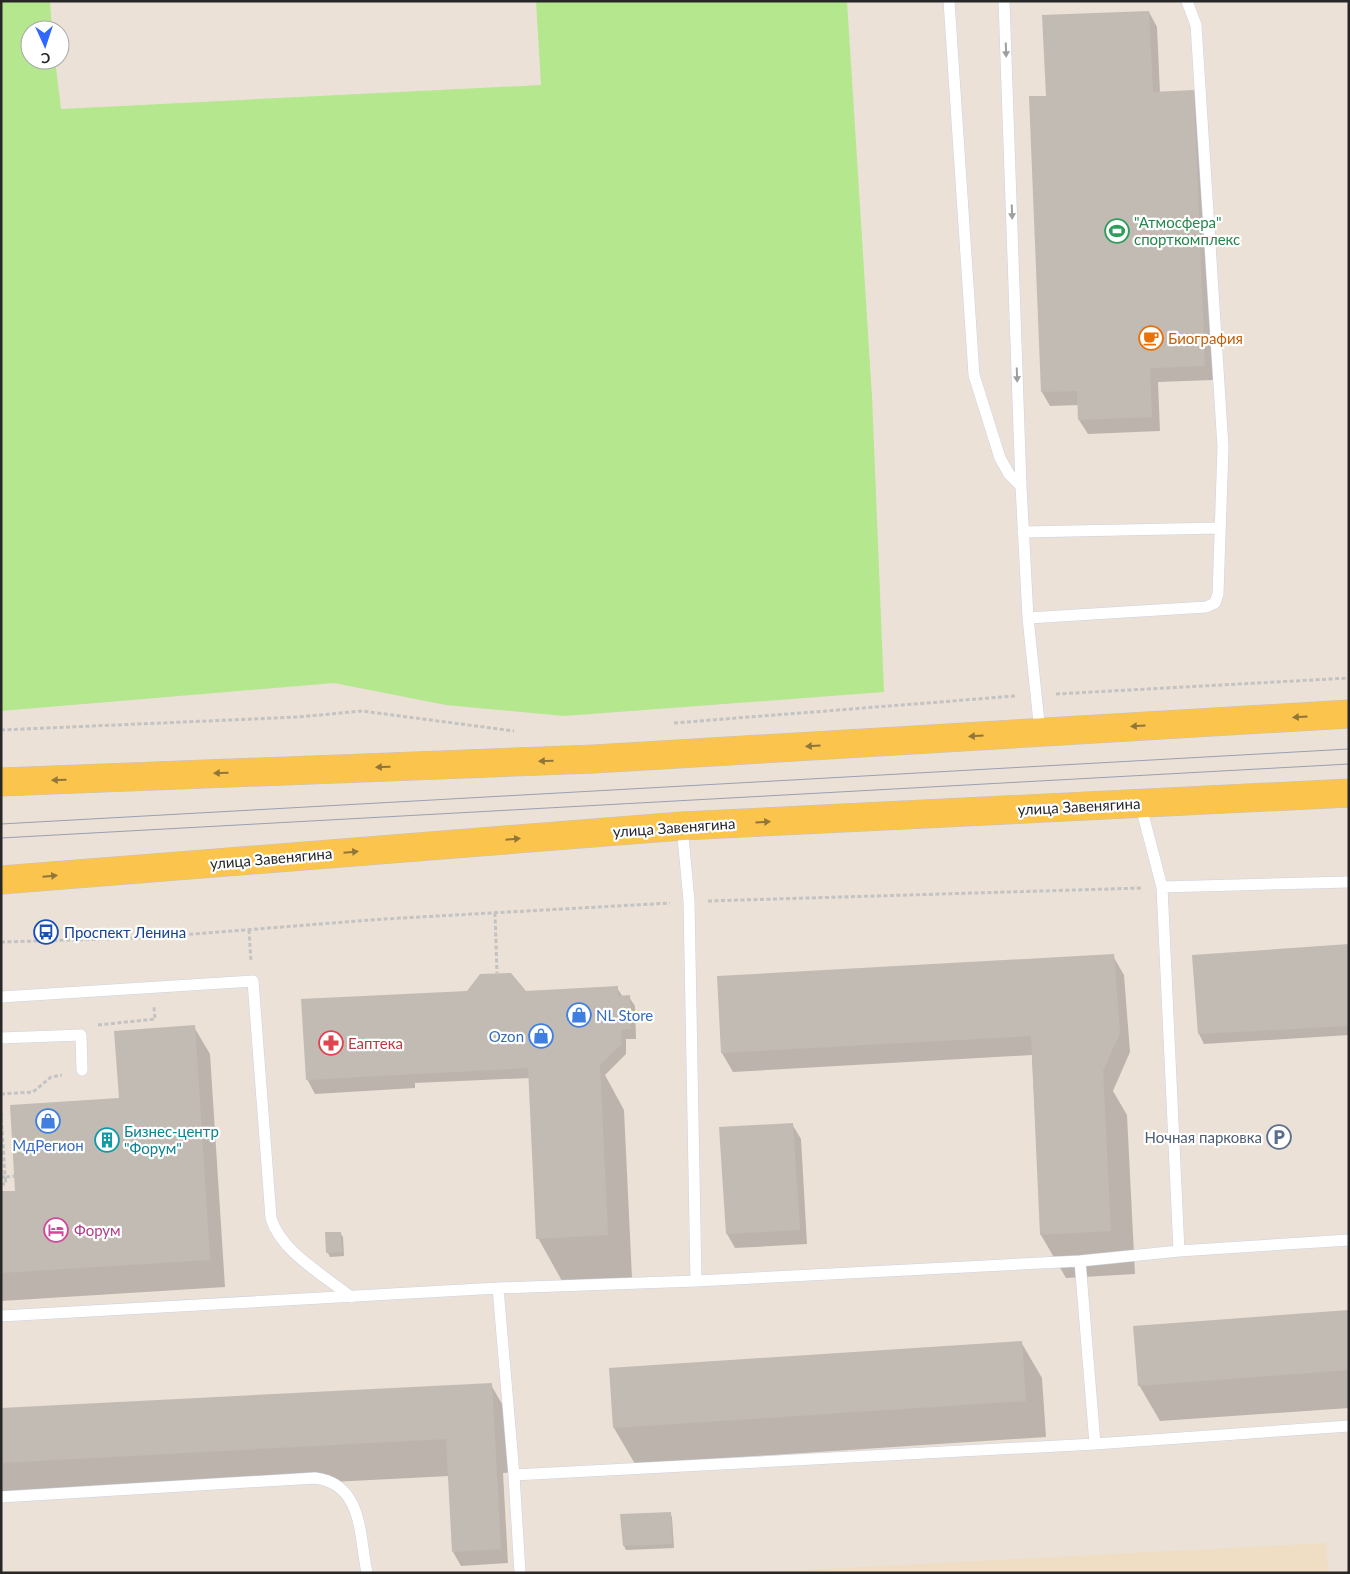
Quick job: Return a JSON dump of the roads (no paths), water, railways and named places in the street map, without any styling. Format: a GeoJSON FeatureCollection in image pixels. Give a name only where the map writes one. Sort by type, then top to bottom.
{"type":"FeatureCollection","features":[{"type":"Feature","properties":{"kind":"main road"},"geometry":{"type":"LineString","coordinates":[[1,782],[594,759],[1349,714]]}},
{"type":"Feature","properties":{"kind":"main road","name":"улица Завенягина"},"geometry":{"type":"LineString","coordinates":[[1,880],[682,826],[1349,793]]}},
{"type":"Feature","properties":{"kind":"lane"},"geometry":{"type":"LineString","coordinates":[[949,1],[974,375],[1000,458],[1009,474],[1021,486]]}},
{"type":"Feature","properties":{"kind":"lane"},"geometry":{"type":"LineString","coordinates":[[1004,1],[1023,532],[1028,618],[1040,732]]}},
{"type":"Feature","properties":{"kind":"lane"},"geometry":{"type":"LineString","coordinates":[[1028,618],[1211,606],[1218,594],[1223,446],[1197,35],[1196,25],[1187,1]]}},
{"type":"Feature","properties":{"kind":"lane"},"geometry":{"type":"LineString","coordinates":[[1023,532],[1220,528]]}},
{"type":"Feature","properties":{"kind":"lane"},"geometry":{"type":"LineString","coordinates":[[1140,803],[1162,888],[1179,1250]]}},
{"type":"Feature","properties":{"kind":"lane"},"geometry":{"type":"LineString","coordinates":[[682,826],[689,901],[696,1281]]}},
{"type":"Feature","properties":{"kind":"lane"},"geometry":{"type":"LineString","coordinates":[[1162,888],[1349,882]]}},
{"type":"Feature","properties":{"kind":"lane"},"geometry":{"type":"LineString","coordinates":[[1,997],[253,981],[271,1218],[274,1228],[286,1245],[351,1297]]}},
{"type":"Feature","properties":{"kind":"lane"},"geometry":{"type":"LineString","coordinates":[[1,1038],[81,1035],[82,1070]]}},
{"type":"Feature","properties":{"kind":"lane"},"geometry":{"type":"LineString","coordinates":[[1,1316],[498,1288],[696,1281],[1080,1261],[1179,1250],[1349,1240]]}},
{"type":"Feature","properties":{"kind":"lane"},"geometry":{"type":"LineString","coordinates":[[1080,1261],[1095,1444]]}},
{"type":"Feature","properties":{"kind":"lane"},"geometry":{"type":"LineString","coordinates":[[498,1288],[514,1475],[520,1573]]}},
{"type":"Feature","properties":{"kind":"lane"},"geometry":{"type":"LineString","coordinates":[[514,1475],[1095,1444],[1349,1426]]}},
{"type":"Feature","properties":{"kind":"lane"},"geometry":{"type":"LineString","coordinates":[[1,1497],[315,1478],[329,1480],[341,1486],[350,1497],[367,1573]]}},
{"type":"Feature","properties":{"kind":"tram line"},"geometry":{"type":"LineString","coordinates":[[1,824],[1349,749]]}},
{"type":"Feature","properties":{"kind":"tram line"},"geometry":{"type":"LineString","coordinates":[[1,838],[1349,764]]}},
{"type":"Feature","properties":{"kind":"place","name":"\"Атмосфера\" спорткомплекс"},"geometry":{"type":"Point","coordinates":[1117,231]}},
{"type":"Feature","properties":{"kind":"place","name":"Биография"},"geometry":{"type":"Point","coordinates":[1151,338]}},
{"type":"Feature","properties":{"kind":"place","name":"Проспект Ленина"},"geometry":{"type":"Point","coordinates":[46,932]}},
{"type":"Feature","properties":{"kind":"place","name":"NL Store"},"geometry":{"type":"Point","coordinates":[579,1015]}},
{"type":"Feature","properties":{"kind":"place","name":"Ozon"},"geometry":{"type":"Point","coordinates":[541,1036]}},
{"type":"Feature","properties":{"kind":"place","name":"Еаптека"},"geometry":{"type":"Point","coordinates":[331,1043]}},
{"type":"Feature","properties":{"kind":"place","name":"МдРегион"},"geometry":{"type":"Point","coordinates":[48,1121]}},
{"type":"Feature","properties":{"kind":"place","name":"Ночная парковка"},"geometry":{"type":"Point","coordinates":[1279,1137]}},
{"type":"Feature","properties":{"kind":"place","name":"Бизнес-центр \"Форум\""},"geometry":{"type":"Point","coordinates":[107,1140]}},
{"type":"Feature","properties":{"kind":"place","name":"Форум"},"geometry":{"type":"Point","coordinates":[56,1230]}}]}
